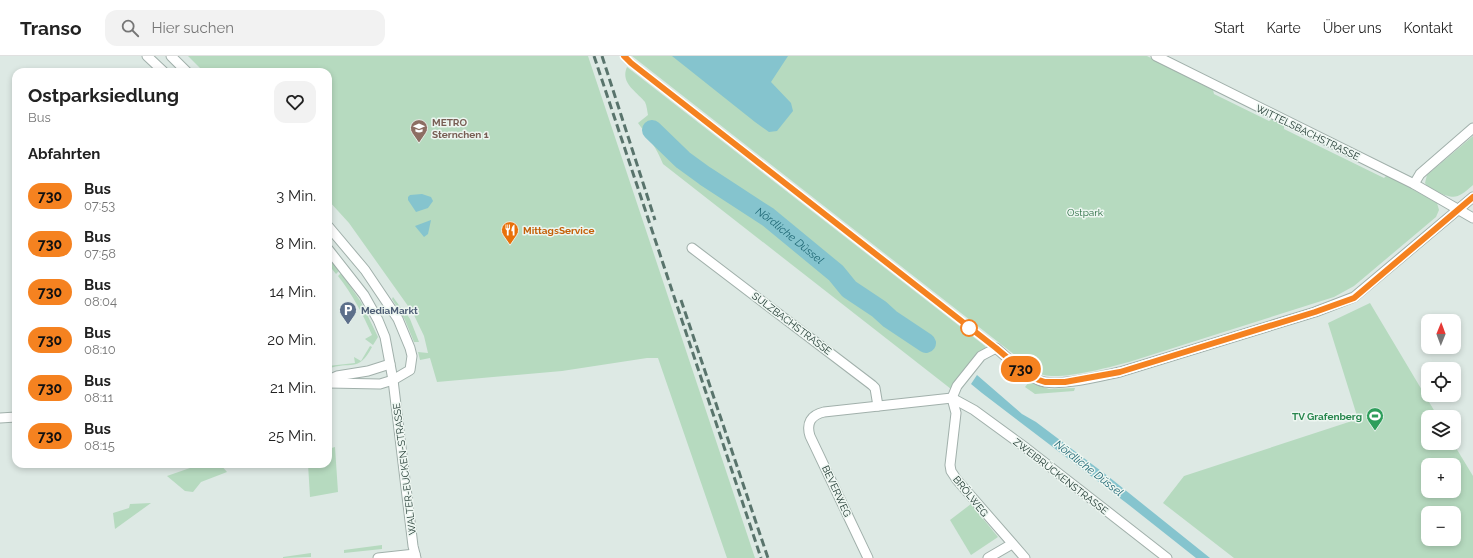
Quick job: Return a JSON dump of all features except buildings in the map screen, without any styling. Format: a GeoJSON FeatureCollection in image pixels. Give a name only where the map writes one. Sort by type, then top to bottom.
{"type":"FeatureCollection","features":[{"type":"Feature","properties":{"kind":"street"},"geometry":{"type":"LineString","coordinates":[[147,56],[160,68]]}},
{"type":"Feature","properties":{"kind":"street"},"geometry":{"type":"LineString","coordinates":[[171,56],[183,68]]}},
{"type":"Feature","properties":{"kind":"street","name":"WITTELSBACHSTRASSE"},"geometry":{"type":"LineString","coordinates":[[1157,56],[1414,184],[1459,209]]}},
{"type":"Feature","properties":{"kind":"street"},"geometry":{"type":"LineString","coordinates":[[1414,184],[1420,174],[1473,128]]}},
{"type":"Feature","properties":{"kind":"street"},"geometry":{"type":"LineString","coordinates":[[878,406],[952,398],[953,393],[981,356],[996,348],[1029,376],[1039,380],[1053,382],[1096,377],[1120,372],[1315,312],[1354,298],[1473,197]]}},
{"type":"Feature","properties":{"kind":"street"},"geometry":{"type":"LineString","coordinates":[[1459,209],[1473,218]]}},
{"type":"Feature","properties":{"kind":"street"},"geometry":{"type":"LineString","coordinates":[[332,231],[365,270],[398,318],[412,356],[410,370],[393,380],[378,384],[332,381]]}},
{"type":"Feature","properties":{"kind":"street","name":"SULZBACHSTRASSE"},"geometry":{"type":"LineString","coordinates":[[692,248],[872,384],[876,388],[878,406]]}},
{"type":"Feature","properties":{"kind":"street","name":"WALTER-EUCKEN-STRASSE"},"geometry":{"type":"LineString","coordinates":[[332,253],[364,295],[378,320],[385,337],[393,380],[416,556]]}},
{"type":"Feature","properties":{"kind":"street"},"geometry":{"type":"LineString","coordinates":[[332,379],[337,376],[368,371],[390,364]]}},
{"type":"Feature","properties":{"kind":"street","name":"BRÖLWEG"},"geometry":{"type":"LineString","coordinates":[[952,398],[956,412],[950,457],[951,471],[957,480],[1025,558]]}},
{"type":"Feature","properties":{"kind":"street","name":"ZWEIBRÜCKENSTRASSE"},"geometry":{"type":"LineString","coordinates":[[952,398],[974,410],[1026,448],[1167,558]]}},
{"type":"Feature","properties":{"kind":"street","name":"BEVERWEG"},"geometry":{"type":"LineString","coordinates":[[868,558],[810,436],[809,424],[812,417],[818,414],[878,406]]}},
{"type":"Feature","properties":{"kind":"street"},"geometry":{"type":"LineString","coordinates":[[0,418],[12,417]]}},
{"type":"Feature","properties":{"kind":"street"},"geometry":{"type":"LineString","coordinates":[[988,558],[1012,544]]}},
{"type":"Feature","properties":{"kind":"street"},"geometry":{"type":"LineString","coordinates":[[378,558],[416,556]]}},
{"type":"Feature","properties":{"kind":"green space"},"geometry":{"type":"Polygon","coordinates":[[[188,56],[588,56],[755,558],[727,558],[658,358],[647,358],[562,371],[437,382],[430,358],[420,360],[418,352],[428,353],[424,336],[413,313],[349,223],[332,204],[332,68],[200,68],[188,56]]]}},
{"type":"Feature","properties":{"kind":"green space","name":"Ostpark"},"geometry":{"type":"Polygon","coordinates":[[[632,56],[1147,56],[1213,90],[1214,94],[1269,121],[1272,119],[1284,125],[1284,129],[1384,178],[1387,175],[1437,203],[1439,210],[1436,217],[1354,286],[1334,297],[1129,362],[1099,370],[1062,376],[1044,375],[1030,367],[632,56]]]}},
{"type":"Feature","properties":{"kind":"green space"},"geometry":{"type":"Polygon","coordinates":[[[627,67],[985,346],[986,348],[974,357],[951,389],[663,164],[652,143],[638,123],[648,115],[647,107],[645,102],[627,82],[625,73],[627,67]]]}},
{"type":"Feature","properties":{"kind":"green space"},"geometry":{"type":"Polygon","coordinates":[[[1473,136],[1473,185],[1464,193],[1453,197],[1437,192],[1427,186],[1425,183],[1427,175],[1473,136]]]}},
{"type":"Feature","properties":{"kind":"green space"},"geometry":{"type":"Polygon","coordinates":[[[332,262],[339,271],[336,274],[332,269],[332,262]]]}},
{"type":"Feature","properties":{"kind":"green space"},"geometry":{"type":"Polygon","coordinates":[[[341,273],[361,302],[378,337],[373,345],[365,339],[372,335],[357,304],[338,276],[341,273]]]}},
{"type":"Feature","properties":{"kind":"green space"},"geometry":{"type":"Polygon","coordinates":[[[393,297],[410,319],[419,342],[414,342],[405,320],[392,299],[393,297]]]}},
{"type":"Feature","properties":{"kind":"green space","name":"TV Grafenberg"},"geometry":{"type":"Polygon","coordinates":[[[1370,303],[1421,388],[1421,402],[1429,402],[1434,410],[1421,410],[1421,450],[1457,450],[1473,476],[1473,558],[1234,558],[1163,503],[1184,476],[1358,419],[1328,323],[1370,303]]]}},
{"type":"Feature","properties":{"kind":"green space"},"geometry":{"type":"Polygon","coordinates":[[[370,346],[372,347],[362,361],[353,365],[332,368],[332,366],[355,363],[354,357],[361,361],[370,346]]]}},
{"type":"Feature","properties":{"kind":"green space"},"geometry":{"type":"Polygon","coordinates":[[[1029,382],[1049,389],[1075,388],[1074,391],[1035,394],[1025,387],[1029,382]]]}},
{"type":"Feature","properties":{"kind":"green space"},"geometry":{"type":"Polygon","coordinates":[[[335,447],[338,492],[310,497],[308,468],[332,468],[332,448],[335,447]]]}},
{"type":"Feature","properties":{"kind":"green space"},"geometry":{"type":"Polygon","coordinates":[[[190,468],[224,468],[227,472],[201,482],[193,492],[185,491],[167,476],[190,468]]]}},
{"type":"Feature","properties":{"kind":"green space"},"geometry":{"type":"Polygon","coordinates":[[[151,503],[115,529],[113,513],[129,508],[130,504],[151,503]]]}},
{"type":"Feature","properties":{"kind":"green space"},"geometry":{"type":"Polygon","coordinates":[[[971,504],[998,537],[971,555],[950,520],[971,504]]]}},
{"type":"Feature","properties":{"kind":"green space"},"geometry":{"type":"Polygon","coordinates":[[[382,545],[382,549],[344,553],[344,550],[382,545]]]}},
{"type":"Feature","properties":{"kind":"green space"},"geometry":{"type":"Polygon","coordinates":[[[311,553],[311,557],[283,558],[283,557],[311,553]]]}},
{"type":"Feature","properties":{"kind":"water"},"geometry":{"type":"Polygon","coordinates":[[[672,56],[788,56],[771,82],[791,103],[793,111],[777,131],[769,132],[672,56]]]}},
{"type":"Feature","properties":{"kind":"water"},"geometry":{"type":"Polygon","coordinates":[[[422,194],[431,197],[433,201],[428,208],[416,212],[408,200],[408,197],[410,195],[422,194]]]}},
{"type":"Feature","properties":{"kind":"water"},"geometry":{"type":"Polygon","coordinates":[[[431,220],[428,234],[424,237],[415,226],[431,220]]]}},
{"type":"Feature","properties":{"kind":"water"},"geometry":{"type":"Polygon","coordinates":[[[977,375],[1022,414],[1036,422],[1109,477],[1210,558],[1196,558],[982,393],[971,384],[977,375]]]}},
{"type":"Feature","properties":{"kind":"waterway","name":"Nördliche Düssel"},"geometry":{"type":"LineString","coordinates":[[652,130],[683,160],[768,217],[836,273],[849,289],[926,343]]}},
{"type":"Feature","properties":{"kind":"railway"},"geometry":{"type":"LineString","coordinates":[[594,56],[761,558]]}},
{"type":"Feature","properties":{"kind":"railway"},"geometry":{"type":"LineString","coordinates":[[602,56],[655,220]]}},
{"type":"Feature","properties":{"kind":"railway"},"geometry":{"type":"LineString","coordinates":[[681,300],[768,558]]}},
{"type":"Feature","properties":{"kind":"bus line","name":"730"},"geometry":{"type":"LineString","coordinates":[[624,56],[628,61],[996,348],[1029,376],[1045,382],[1065,382],[1120,372],[1315,312],[1354,298],[1473,197]]}},
{"type":"Feature","properties":{"kind":"place","name":"METRO Sternchen 1"},"geometry":{"type":"Point","coordinates":[419,143]}},
{"type":"Feature","properties":{"kind":"place","name":"MittagsService"},"geometry":{"type":"Point","coordinates":[510,245]}},
{"type":"Feature","properties":{"kind":"place","name":"MediaMarkt"},"geometry":{"type":"Point","coordinates":[348,325]}},
{"type":"Feature","properties":{"kind":"place","name":"TV Grafenberg"},"geometry":{"type":"Point","coordinates":[1375,431]}}]}
